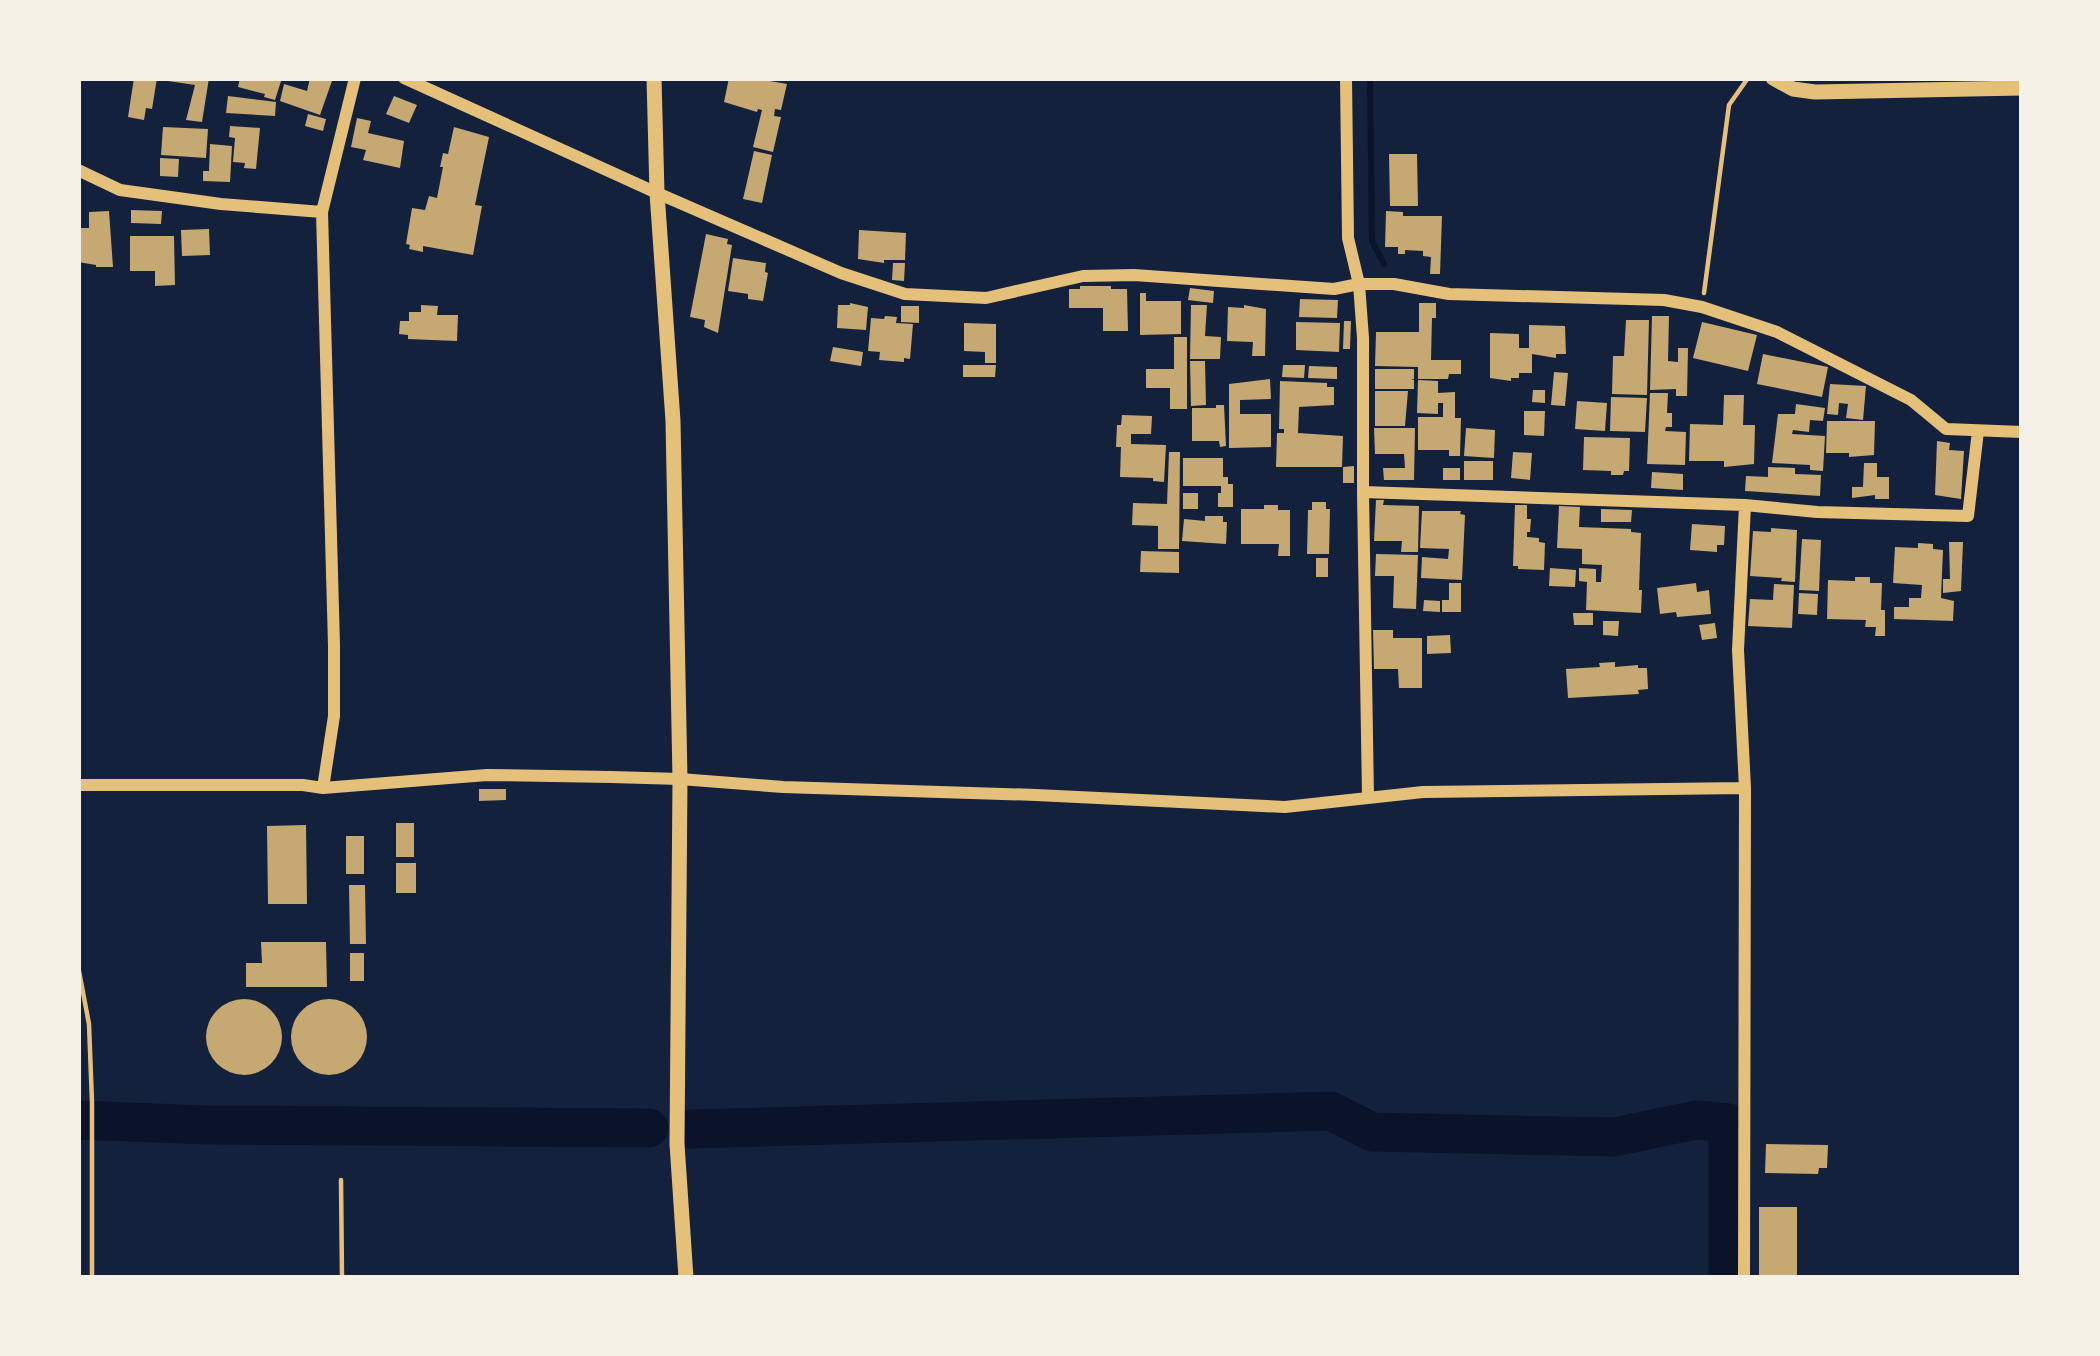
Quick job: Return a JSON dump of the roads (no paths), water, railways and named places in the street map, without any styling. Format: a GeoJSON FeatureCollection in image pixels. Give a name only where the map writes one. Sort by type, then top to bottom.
{"type":"FeatureCollection","features":[{"type":"Feature","properties":{"kind":"street"},"geometry":{"type":"LineString","coordinates":[[323,788],[334,716],[334,645],[322,212],[355,78]]}},
{"type":"Feature","properties":{"kind":"street"},"geometry":{"type":"LineString","coordinates":[[404,78],[841,274],[905,294],[986,298],[1083,276],[1134,274],[1334,289],[1394,284],[1449,294],[1664,300],[1702,307],[1777,332],[1911,400],[1946,429],[2022,432]]}},
{"type":"Feature","properties":{"kind":"street"},"geometry":{"type":"LineString","coordinates":[[654,78],[673,421],[680,779],[676,1144],[686,1278]]}},
{"type":"Feature","properties":{"kind":"street"},"geometry":{"type":"LineString","coordinates":[[1346,78],[1348,238],[1364,338],[1368,796]]}},
{"type":"Feature","properties":{"kind":"street"},"geometry":{"type":"LineString","coordinates":[[1773,78],[1815,92],[2022,88]]}},
{"type":"Feature","properties":{"kind":"street"},"geometry":{"type":"LineString","coordinates":[[78,170],[119,190],[322,212]]}},
{"type":"Feature","properties":{"kind":"street"},"geometry":{"type":"LineString","coordinates":[[1363,492],[1968,516],[1978,430]]}},
{"type":"Feature","properties":{"kind":"street"},"geometry":{"type":"LineString","coordinates":[[1744,1278],[1745,788],[1738,650],[1745,505]]}},
{"type":"Feature","properties":{"kind":"street"},"geometry":{"type":"LineString","coordinates":[[78,785],[323,788],[488,775],[680,779],[1285,807],[1423,791],[1745,788]]}},
{"type":"Feature","properties":{"kind":"waterway"},"geometry":{"type":"LineString","coordinates":[[1370,78],[1372,241],[1384,264]]}},
{"type":"Feature","properties":{"kind":"waterway"},"geometry":{"type":"LineString","coordinates":[[692,1129],[1331,1111],[1372,1132],[1614,1137],[1696,1120],[1728,1123],[1728,1278]]}},
{"type":"Feature","properties":{"kind":"waterway"},"geometry":{"type":"LineString","coordinates":[[78,1120],[649,1128]]}}]}
